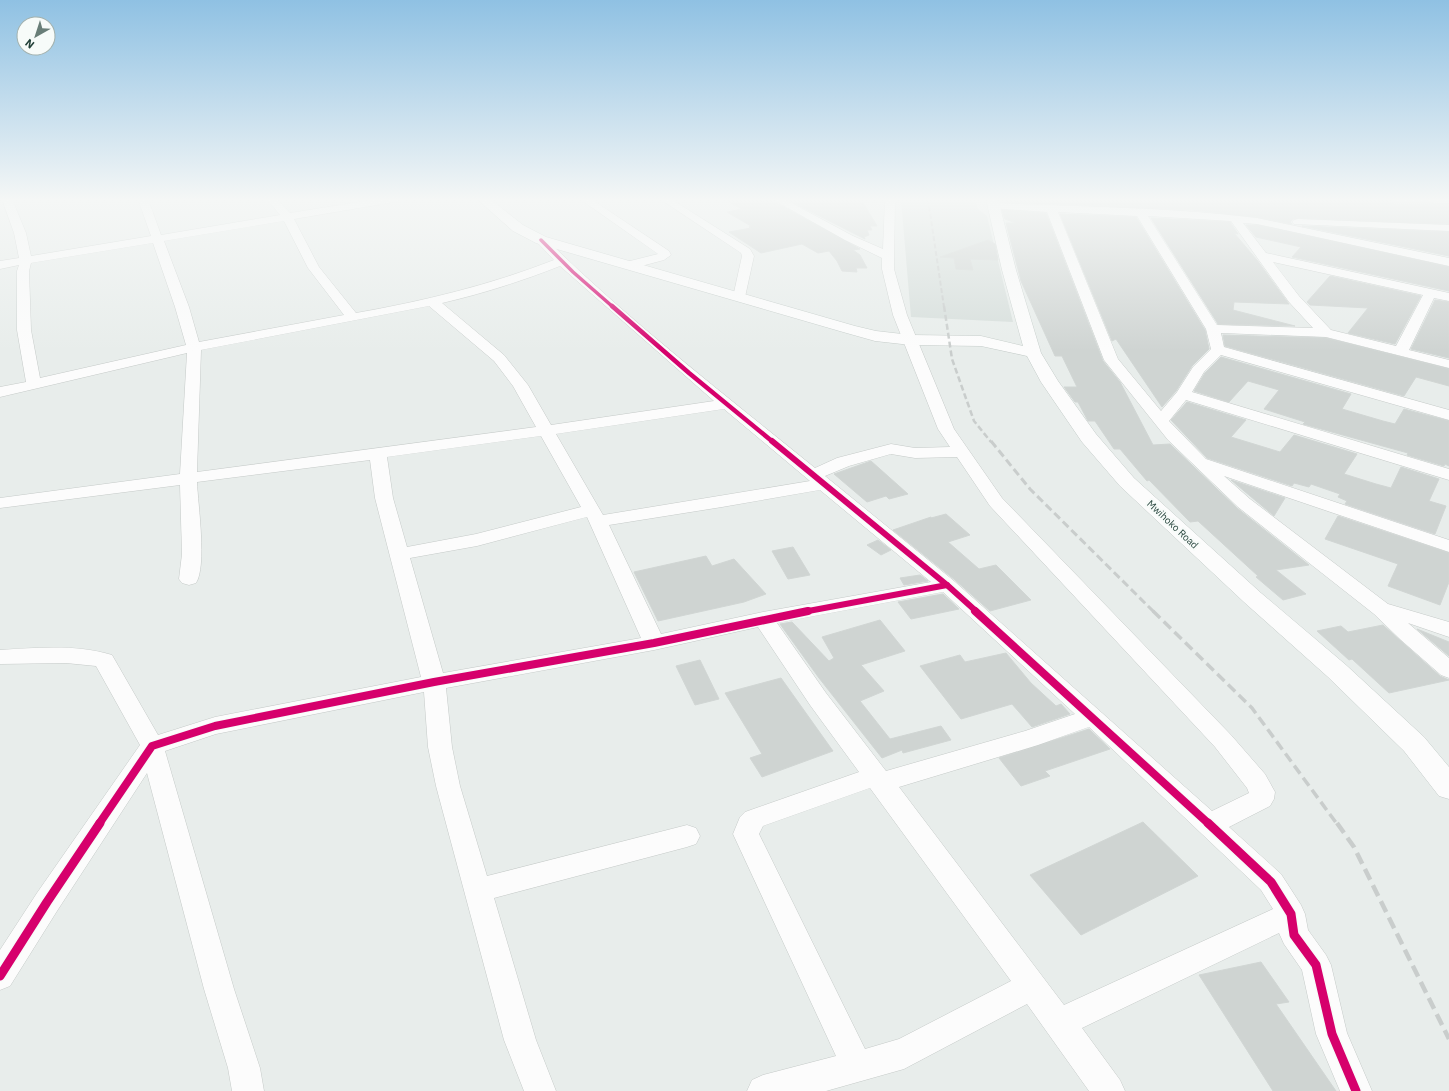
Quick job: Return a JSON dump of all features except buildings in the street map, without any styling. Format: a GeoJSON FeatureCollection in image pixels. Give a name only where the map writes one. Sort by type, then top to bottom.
{"type":"FeatureCollection","features":[{"type":"Feature","properties":{"kind":"street"},"geometry":{"type":"LineString","coordinates":[[24,250],[26,261],[23,271],[24,330],[34,384]]}},
{"type":"Feature","properties":{"kind":"street"},"geometry":{"type":"LineString","coordinates":[[0,265],[90,250]]}},
{"type":"Feature","properties":{"kind":"street"},"geometry":{"type":"LineString","coordinates":[[162,250],[182,307],[194,348],[188,478],[192,554],[189,579]]}},
{"type":"Feature","properties":{"kind":"street"},"geometry":{"type":"LineString","coordinates":[[304,250],[314,268],[352,317]]}},
{"type":"Feature","properties":{"kind":"street"},"geometry":{"type":"LineString","coordinates":[[551,250],[728,404],[947,585],[1093,717],[1271,882],[1291,914],[1294,935],[1316,965],[1332,1034],[1356,1091]]}},
{"type":"Feature","properties":{"kind":"street"},"geometry":{"type":"LineString","coordinates":[[576,250],[868,334],[911,340],[981,342],[1033,353]]}},
{"type":"Feature","properties":{"kind":"street"},"geometry":{"type":"LineString","coordinates":[[630,265],[665,255],[665,253],[660,250]]}},
{"type":"Feature","properties":{"kind":"street"},"geometry":{"type":"LineString","coordinates":[[739,297],[748,256],[744,250]]}},
{"type":"Feature","properties":{"kind":"street"},"geometry":{"type":"LineString","coordinates":[[875,250],[888,256]]}},
{"type":"Feature","properties":{"kind":"street"},"geometry":{"type":"LineString","coordinates":[[888,250],[888,269],[900,315],[946,429],[996,502],[1223,741],[1256,781],[1262,792],[1261,799],[1209,825]]}},
{"type":"Feature","properties":{"kind":"street","name":"Mwihoko Road"},"geometry":{"type":"LineString","coordinates":[[1004,250],[1033,353],[1050,382],[1089,438],[1127,482],[1253,598],[1337,671],[1414,744],[1449,788]]}},
{"type":"Feature","properties":{"kind":"street"},"geometry":{"type":"LineString","coordinates":[[1069,250],[1111,360],[1174,437],[1244,503],[1381,608],[1408,635],[1449,670]]}},
{"type":"Feature","properties":{"kind":"street"},"geometry":{"type":"LineString","coordinates":[[1164,250],[1213,329],[1218,350]]}},
{"type":"Feature","properties":{"kind":"street"},"geometry":{"type":"LineString","coordinates":[[1258,250],[1294,299],[1326,333]]}},
{"type":"Feature","properties":{"kind":"street"},"geometry":{"type":"LineString","coordinates":[[1394,250],[1449,261]]}},
{"type":"Feature","properties":{"kind":"street"},"geometry":{"type":"LineString","coordinates":[[1262,256],[1449,297]]}},
{"type":"Feature","properties":{"kind":"street"},"geometry":{"type":"LineString","coordinates":[[0,392],[194,348],[431,301],[520,278],[562,261]]}},
{"type":"Feature","properties":{"kind":"street"},"geometry":{"type":"LineString","coordinates":[[1401,351],[1430,293]]}},
{"type":"Feature","properties":{"kind":"street"},"geometry":{"type":"LineString","coordinates":[[431,301],[499,358],[520,385],[595,515],[654,643]]}},
{"type":"Feature","properties":{"kind":"street"},"geometry":{"type":"LineString","coordinates":[[1213,329],[1326,333],[1449,364]]}},
{"type":"Feature","properties":{"kind":"street"},"geometry":{"type":"LineString","coordinates":[[1161,420],[1183,394],[1198,370],[1218,350]]}},
{"type":"Feature","properties":{"kind":"street"},"geometry":{"type":"LineString","coordinates":[[1218,350],[1449,415]]}},
{"type":"Feature","properties":{"kind":"street"},"geometry":{"type":"LineString","coordinates":[[1183,394],[1449,475]]}},
{"type":"Feature","properties":{"kind":"street"},"geometry":{"type":"LineString","coordinates":[[0,503],[378,453],[728,404]]}},
{"type":"Feature","properties":{"kind":"street"},"geometry":{"type":"LineString","coordinates":[[399,554],[477,540],[595,515],[722,502],[819,479],[843,462],[891,449],[915,453],[962,452]]}},
{"type":"Feature","properties":{"kind":"street"},"geometry":{"type":"LineString","coordinates":[[378,453],[384,498],[434,682],[440,747],[448,786],[520,1040],[540,1091]]}},
{"type":"Feature","properties":{"kind":"street"},"geometry":{"type":"LineString","coordinates":[[1199,462],[1449,546]]}},
{"type":"Feature","properties":{"kind":"street"},"geometry":{"type":"LineString","coordinates":[[0,976],[47,902],[152,746],[215,726],[434,682],[654,643],[763,619],[947,585]]}},
{"type":"Feature","properties":{"kind":"street"},"geometry":{"type":"LineString","coordinates":[[1381,608],[1449,630]]}},
{"type":"Feature","properties":{"kind":"street"},"geometry":{"type":"LineString","coordinates":[[763,619],[818,699],[1109,1091]]}},
{"type":"Feature","properties":{"kind":"street"},"geometry":{"type":"LineString","coordinates":[[0,656],[72,656],[92,657],[104,660],[152,746],[219,989],[244,1068],[248,1091]]}},
{"type":"Feature","properties":{"kind":"street"},"geometry":{"type":"LineString","coordinates":[[857,1067],[746,834],[749,825],[754,819],[878,780],[1030,739],[1093,717]]}},
{"type":"Feature","properties":{"kind":"street"},"geometry":{"type":"LineString","coordinates":[[478,890],[687,836]]}},
{"type":"Feature","properties":{"kind":"street"},"geometry":{"type":"LineString","coordinates":[[1059,1023],[1291,914]]}},
{"type":"Feature","properties":{"kind":"street"},"geometry":{"type":"LineString","coordinates":[[762,1091],[857,1067],[904,1053],[1031,986]]}},
{"type":"Feature","properties":{"kind":"shaded area"},"geometry":{"type":"Polygon","coordinates":[[[905,250],[995,250],[1013,322],[911,317],[905,250]]]}},
{"type":"Feature","properties":{"kind":"railway"},"geometry":{"type":"LineString","coordinates":[[936,250],[944,307]]}},
{"type":"Feature","properties":{"kind":"railway"},"geometry":{"type":"LineString","coordinates":[[944,306],[952,359],[974,421],[991,442]]}},
{"type":"Feature","properties":{"kind":"railway"},"geometry":{"type":"LineString","coordinates":[[991,441],[1030,489],[1154,612]]}},
{"type":"Feature","properties":{"kind":"railway"},"geometry":{"type":"LineString","coordinates":[[1153,611],[1252,708],[1337,824]]}},
{"type":"Feature","properties":{"kind":"railway"},"geometry":{"type":"LineString","coordinates":[[1337,823],[1354,847],[1449,1039]]}},
{"type":"Feature","properties":{"kind":"cycle path"},"geometry":{"type":"LineString","coordinates":[[551,250],[573,272],[689,373],[947,585],[1093,717],[1271,882],[1291,914],[1294,935],[1316,965],[1332,1034],[1356,1091]]}},
{"type":"Feature","properties":{"kind":"cycle path"},"geometry":{"type":"LineString","coordinates":[[0,976],[47,902],[152,746],[215,726],[434,682],[654,643],[763,619],[947,585]]}}]}
